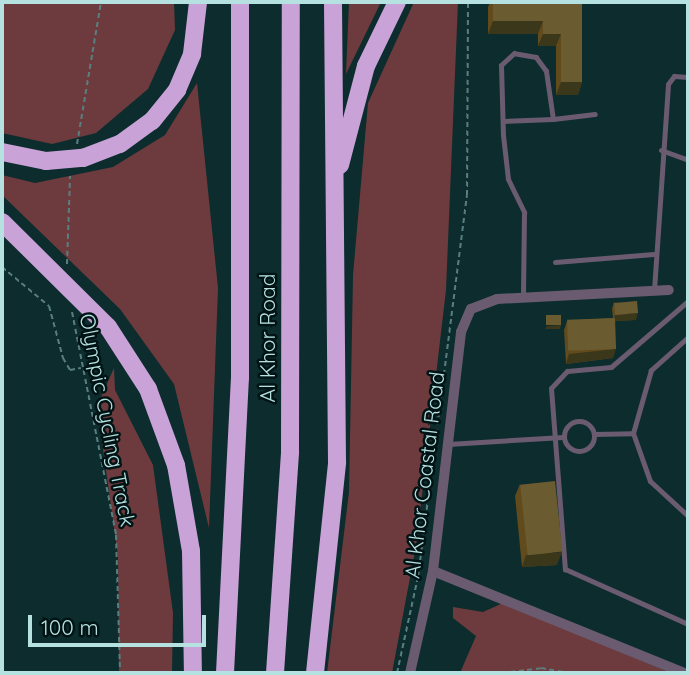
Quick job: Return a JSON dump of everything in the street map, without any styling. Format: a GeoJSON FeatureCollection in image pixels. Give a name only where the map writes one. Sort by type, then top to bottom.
{"type":"FeatureCollection","features":[{"type":"Feature","properties":{"kind":"highway"},"geometry":{"type":"LineString","coordinates":[[2,152],[46,161],[83,158],[120,144],[152,121],[177,90],[192,54],[198,2]]}},
{"type":"Feature","properties":{"kind":"highway","name":"Al Khor Road"},"geometry":{"type":"LineString","coordinates":[[225,673],[240,379],[240,2]]}},
{"type":"Feature","properties":{"kind":"highway","name":"Al Khor Road"},"geometry":{"type":"LineString","coordinates":[[275,673],[290,452],[291,2]]}},
{"type":"Feature","properties":{"kind":"highway"},"geometry":{"type":"LineString","coordinates":[[315,673],[337,462],[333,2]]}},
{"type":"Feature","properties":{"kind":"highway"},"geometry":{"type":"LineString","coordinates":[[335,186],[355,99],[397,2]]}},
{"type":"Feature","properties":{"kind":"highway"},"geometry":{"type":"LineString","coordinates":[[2,222],[108,327],[148,389],[176,465],[191,551],[193,673]]}},
{"type":"Feature","properties":{"kind":"street"},"geometry":{"type":"LineString","coordinates":[[523,298],[670,290]]}},
{"type":"Feature","properties":{"kind":"street","name":"Al Khor Coastal Road"},"geometry":{"type":"LineString","coordinates":[[410,673],[433,571],[447,444],[465,319],[471,309],[497,299],[523,298]]}},
{"type":"Feature","properties":{"kind":"street"},"geometry":{"type":"LineString","coordinates":[[433,571],[684,673]]}},
{"type":"Feature","properties":{"kind":"lane"},"geometry":{"type":"LineString","coordinates":[[523,298],[524,212],[508,179],[503,121],[501,65],[514,53],[536,58],[546,71],[554,119]]}},
{"type":"Feature","properties":{"kind":"lane"},"geometry":{"type":"LineString","coordinates":[[654,290],[661,150],[670,79],[688,77]]}},
{"type":"Feature","properties":{"kind":"lane"},"geometry":{"type":"LineString","coordinates":[[503,121],[595,114]]}},
{"type":"Feature","properties":{"kind":"lane"},"geometry":{"type":"LineString","coordinates":[[661,150],[688,160]]}},
{"type":"Feature","properties":{"kind":"lane"},"geometry":{"type":"LineString","coordinates":[[688,210],[688,272]]}},
{"type":"Feature","properties":{"kind":"lane"},"geometry":{"type":"LineString","coordinates":[[555,262],[654,254]]}},
{"type":"Feature","properties":{"kind":"lane"},"geometry":{"type":"LineString","coordinates":[[688,301],[611,368],[557,376],[551,387],[565,569],[688,624]]}},
{"type":"Feature","properties":{"kind":"lane"},"geometry":{"type":"LineString","coordinates":[[688,337],[651,370],[634,433],[650,481],[688,516]]}},
{"type":"Feature","properties":{"kind":"lane"},"geometry":{"type":"LineString","coordinates":[[563,437],[579,421],[594,434],[634,433]]}},
{"type":"Feature","properties":{"kind":"lane"},"geometry":{"type":"LineString","coordinates":[[447,444],[563,437],[578,452],[592,444],[594,434]]}},
{"type":"Feature","properties":{"kind":"path"},"geometry":{"type":"LineString","coordinates":[[75,152],[101,2]]}},
{"type":"Feature","properties":{"kind":"path"},"geometry":{"type":"LineString","coordinates":[[397,673],[418,577],[467,195],[468,2]]}},
{"type":"Feature","properties":{"kind":"path"},"geometry":{"type":"LineString","coordinates":[[68,272],[71,170]]}},
{"type":"Feature","properties":{"kind":"path"},"geometry":{"type":"LineString","coordinates":[[2,267],[49,306],[63,358],[70,370],[82,368]]}},
{"type":"Feature","properties":{"kind":"path","name":"Olympic Cycling Track"},"geometry":{"type":"LineString","coordinates":[[72,309],[116,535],[120,673]]}},
{"type":"Feature","properties":{"kind":"path"},"geometry":{"type":"LineString","coordinates":[[502,673],[541,668],[568,673]]}},
{"type":"Feature","properties":{"kind":"shaded area"},"geometry":{"type":"Polygon","coordinates":[[[2,2],[174,2],[175,30],[148,89],[96,133],[52,144],[2,133],[2,2]]]}},
{"type":"Feature","properties":{"kind":"shaded area"},"geometry":{"type":"Polygon","coordinates":[[[349,2],[381,2],[346,74],[349,2]]]}},
{"type":"Feature","properties":{"kind":"shaded area"},"geometry":{"type":"Polygon","coordinates":[[[414,2],[458,2],[446,290],[416,546],[392,673],[327,673],[349,492],[353,275],[368,103],[414,2]]]}},
{"type":"Feature","properties":{"kind":"shaded area"},"geometry":{"type":"Polygon","coordinates":[[[197,83],[218,288],[209,528],[174,384],[120,309],[2,195],[2,175],[35,183],[113,167],[165,135],[197,83]]]}},
{"type":"Feature","properties":{"kind":"shaded area"},"geometry":{"type":"Polygon","coordinates":[[[114,368],[115,390],[153,465],[173,613],[172,673],[119,673],[118,556],[97,406],[114,368]]]}},
{"type":"Feature","properties":{"kind":"shaded area"},"geometry":{"type":"Polygon","coordinates":[[[503,603],[671,673],[460,673],[476,636],[453,618],[453,607],[483,612],[503,603]]]}},
{"type":"Feature","properties":{"kind":"building"},"geometry":{"type":"Polygon","coordinates":[[[493,2],[582,2],[582,82],[561,82],[561,34],[543,34],[543,21],[493,21],[493,2]]]}},
{"type":"Feature","properties":{"kind":"building"},"geometry":{"type":"Polygon","coordinates":[[[637,301],[638,313],[615,315],[614,303],[637,301]]]}},
{"type":"Feature","properties":{"kind":"building"},"geometry":{"type":"Polygon","coordinates":[[[546,315],[561,315],[561,325],[546,325],[546,315]]]}},
{"type":"Feature","properties":{"kind":"building"},"geometry":{"type":"Polygon","coordinates":[[[615,318],[616,349],[568,351],[567,320],[615,318]]]}},
{"type":"Feature","properties":{"kind":"building"},"geometry":{"type":"Polygon","coordinates":[[[555,481],[562,552],[528,555],[520,485],[555,481]]]}}]}
